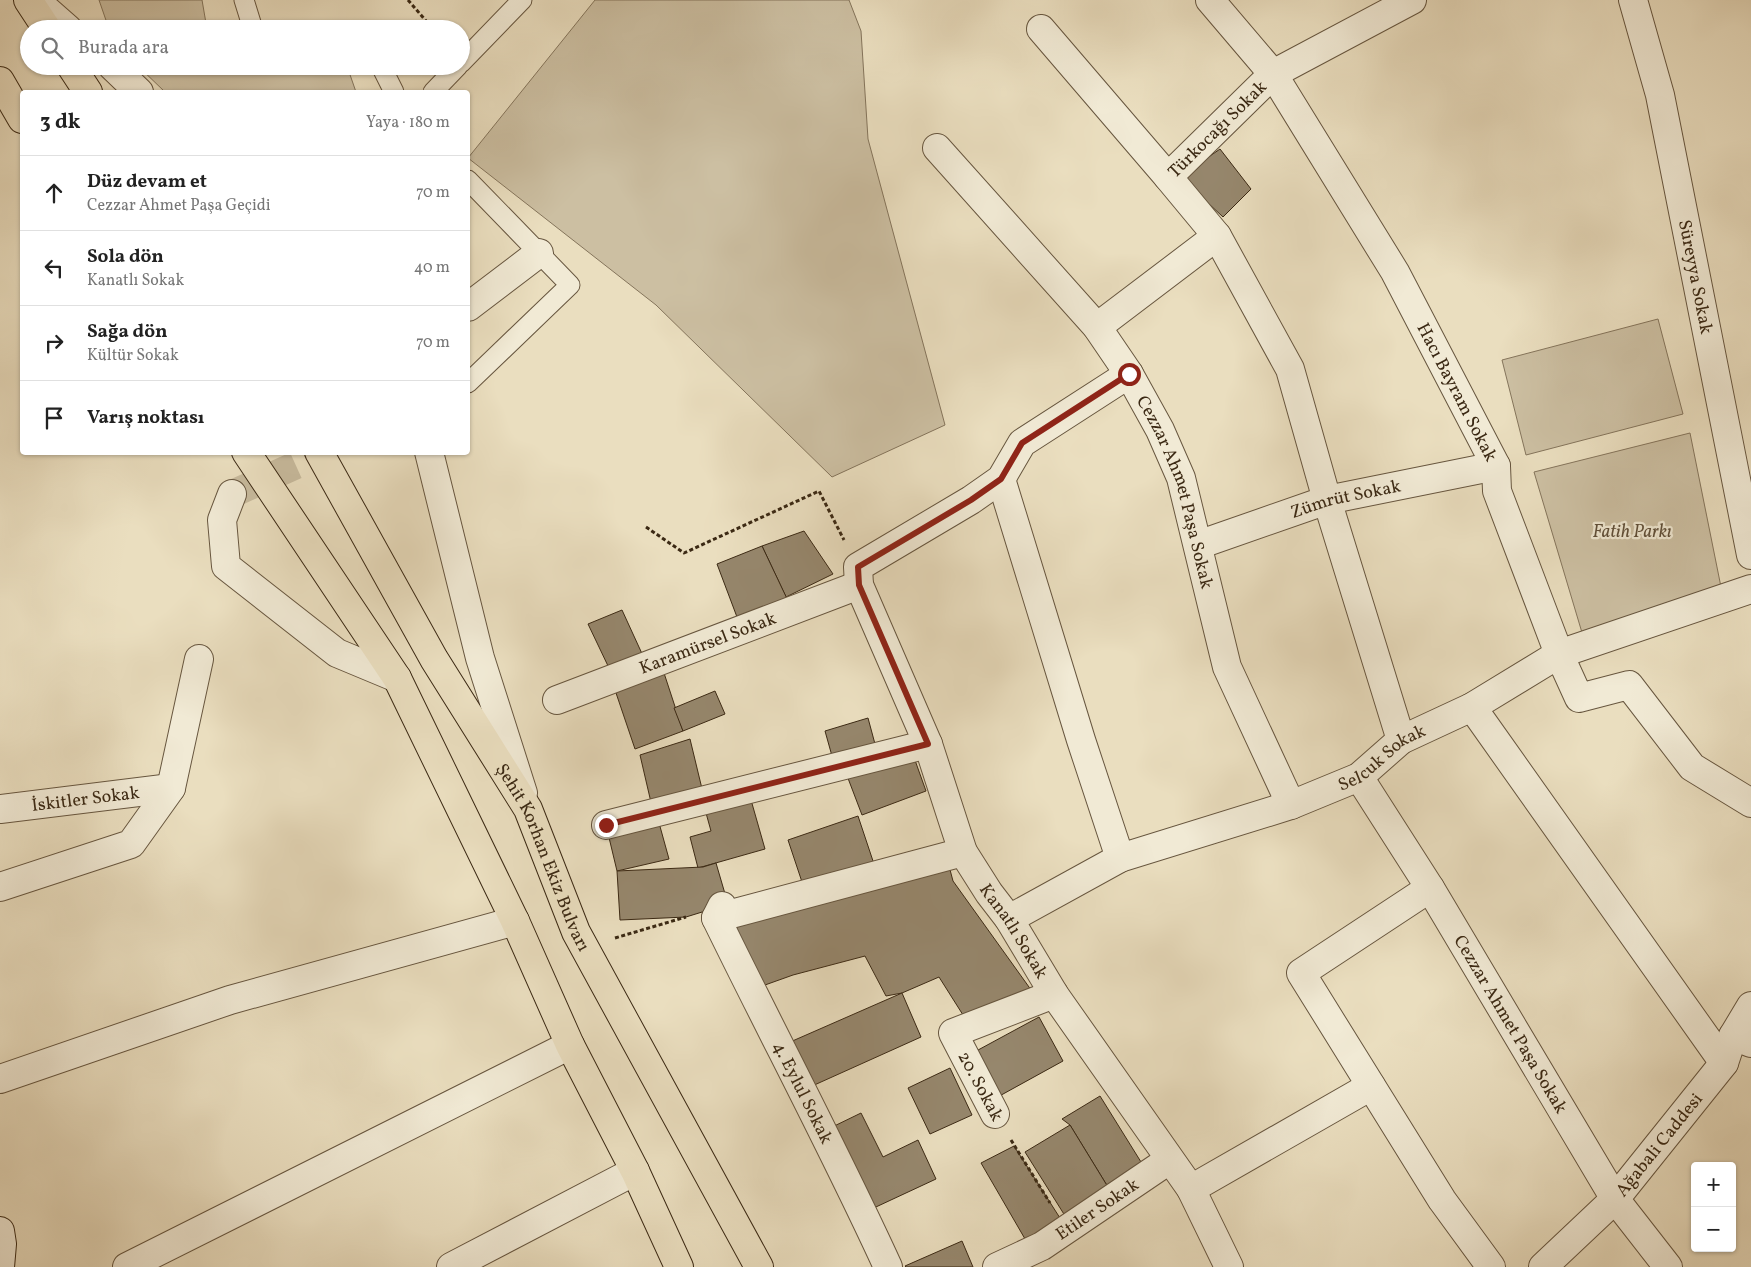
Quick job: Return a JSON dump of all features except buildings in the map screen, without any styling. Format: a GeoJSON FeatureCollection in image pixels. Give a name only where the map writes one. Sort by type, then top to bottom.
{"type":"FeatureCollection","features":[{"type":"Feature","properties":{"kind":"main road"},"geometry":{"type":"LineString","coordinates":[[28,0],[41,20]]}},
{"type":"Feature","properties":{"kind":"main road"},"geometry":{"type":"LineString","coordinates":[[77,75],[87,90]]}},
{"type":"Feature","properties":{"kind":"main road"},"geometry":{"type":"LineString","coordinates":[[0,81],[20,116]]}},
{"type":"Feature","properties":{"kind":"main road"},"geometry":{"type":"LineString","coordinates":[[0,116],[20,137]]}},
{"type":"Feature","properties":{"kind":"main road"},"geometry":{"type":"LineString","coordinates":[[248,455],[398,678],[515,921],[570,1046],[635,1171],[679,1267]]}},
{"type":"Feature","properties":{"kind":"main road","name":"Şehit Korhan Ekiz Bulvarı"},"geometry":{"type":"LineString","coordinates":[[321,455],[434,659],[528,809],[576,932],[759,1267]]}},
{"type":"Feature","properties":{"kind":"street"},"geometry":{"type":"LineString","coordinates":[[34,0],[57,20]]}},
{"type":"Feature","properties":{"kind":"street","name":"Hacı Bayram Sokak"},"geometry":{"type":"LineString","coordinates":[[1210,0],[1273,74],[1395,272],[1496,466],[1497,491],[1559,654],[1579,698],[1629,685],[1692,767],[1751,803]]}},
{"type":"Feature","properties":{"kind":"street","name":"Türkocağı Sokak"},"geometry":{"type":"LineString","coordinates":[[1401,740],[1327,500],[1290,370],[1217,236],[1168,178],[1273,74],[1412,0]]}},
{"type":"Feature","properties":{"kind":"street","name":"Süreyya Sokak"},"geometry":{"type":"LineString","coordinates":[[1633,0],[1660,95],[1751,555]]}},
{"type":"Feature","properties":{"kind":"street"},"geometry":{"type":"LineString","coordinates":[[1041,29],[1168,178]]}},
{"type":"Feature","properties":{"kind":"street"},"geometry":{"type":"LineString","coordinates":[[121,75],[137,90]]}},
{"type":"Feature","properties":{"kind":"street","name":"Cezzar Ahmet Paşa Sokak"},"geometry":{"type":"LineString","coordinates":[[937,148],[1097,327],[1129,374],[1160,430],[1181,478],[1227,667],[1290,805]]}},
{"type":"Feature","properties":{"kind":"street"},"geometry":{"type":"LineString","coordinates":[[1097,327],[1217,236]]}},
{"type":"Feature","properties":{"kind":"street"},"geometry":{"type":"LineString","coordinates":[[470,305],[539,253]]}},
{"type":"Feature","properties":{"kind":"street"},"geometry":{"type":"LineString","coordinates":[[1120,858],[1081,740],[1001,479],[1022,443],[1129,374]]}},
{"type":"Feature","properties":{"kind":"street"},"geometry":{"type":"LineString","coordinates":[[411,455],[437,486]]}},
{"type":"Feature","properties":{"kind":"street"},"geometry":{"type":"LineString","coordinates":[[429,455],[480,658],[528,809]]}},
{"type":"Feature","properties":{"kind":"street","name":"Zümrüt Sokak"},"geometry":{"type":"LineString","coordinates":[[1198,545],[1327,500],[1496,466]]}},
{"type":"Feature","properties":{"kind":"street","name":"Karamürsel Sokak"},"geometry":{"type":"LineString","coordinates":[[557,700],[858,576],[1001,479]]}},
{"type":"Feature","properties":{"kind":"street"},"geometry":{"type":"LineString","coordinates":[[232,494],[222,520],[226,566],[337,653],[398,678]]}},
{"type":"Feature","properties":{"kind":"street","name":"Kanatlı Sokak"},"geometry":{"type":"LineString","coordinates":[[858,576],[928,744],[962,852],[1009,919],[1054,994],[1191,1190],[1229,1267]]}},
{"type":"Feature","properties":{"kind":"street","name":"Selcuk Sokak"},"geometry":{"type":"LineString","coordinates":[[1009,919],[1120,858],[1290,805],[1359,777],[1401,740],[1472,707],[1559,654],[1751,589]]}},
{"type":"Feature","properties":{"kind":"street"},"geometry":{"type":"LineString","coordinates":[[0,887],[131,844],[172,788],[199,659]]}},
{"type":"Feature","properties":{"kind":"street"},"geometry":{"type":"LineString","coordinates":[[1472,707],[1724,1064]]}},
{"type":"Feature","properties":{"kind":"street"},"geometry":{"type":"LineString","coordinates":[[606,825],[928,744]]}},
{"type":"Feature","properties":{"kind":"street","name":"Cezzar Ahmet Paşa Sokak"},"geometry":{"type":"LineString","coordinates":[[1359,777],[1430,888],[1615,1199],[1668,1267]]}},
{"type":"Feature","properties":{"kind":"street","name":"İskitler Sokak"},"geometry":{"type":"LineString","coordinates":[[0,809],[172,788]]}},
{"type":"Feature","properties":{"kind":"street"},"geometry":{"type":"LineString","coordinates":[[719,912],[962,852]]}},
{"type":"Feature","properties":{"kind":"street"},"geometry":{"type":"LineString","coordinates":[[1430,888],[1301,974],[1442,1200],[1491,1267]]}},
{"type":"Feature","properties":{"kind":"street","name":"4. Eylul Sokak"},"geometry":{"type":"LineString","coordinates":[[719,912],[801,1091],[824,1131],[888,1267]]}},
{"type":"Feature","properties":{"kind":"street"},"geometry":{"type":"LineString","coordinates":[[0,1079],[230,1000],[515,921]]}},
{"type":"Feature","properties":{"kind":"street","name":"20. Sokak"},"geometry":{"type":"LineString","coordinates":[[995,1114],[953,1034],[1054,994]]}},
{"type":"Feature","properties":{"kind":"street","name":"Ağabali Caddesi"},"geometry":{"type":"LineString","coordinates":[[1543,1267],[1615,1199],[1724,1064],[1742,1039],[1751,1006]]}},
{"type":"Feature","properties":{"kind":"street"},"geometry":{"type":"LineString","coordinates":[[127,1267],[570,1046]]}},
{"type":"Feature","properties":{"kind":"street"},"geometry":{"type":"LineString","coordinates":[[1191,1190],[1371,1086]]}},
{"type":"Feature","properties":{"kind":"street","name":"Etiler Sokak"},"geometry":{"type":"LineString","coordinates":[[997,1267],[1042,1246],[1169,1160]]}},
{"type":"Feature","properties":{"kind":"street"},"geometry":{"type":"LineString","coordinates":[[451,1267],[635,1171]]}},
{"type":"Feature","properties":{"kind":"lane"},"geometry":{"type":"LineString","coordinates":[[244,0],[250,20]]}},
{"type":"Feature","properties":{"kind":"lane"},"geometry":{"type":"LineString","coordinates":[[470,54],[522,0]]}},
{"type":"Feature","properties":{"kind":"lane"},"geometry":{"type":"LineString","coordinates":[[386,75],[393,90]]}},
{"type":"Feature","properties":{"kind":"lane"},"geometry":{"type":"LineString","coordinates":[[435,90],[449,75]]}},
{"type":"Feature","properties":{"kind":"lane"},"geometry":{"type":"LineString","coordinates":[[470,182],[570,285],[470,381]]}},
{"type":"Feature","properties":{"kind":"path"},"geometry":{"type":"LineString","coordinates":[[408,0],[425,20]]}},
{"type":"Feature","properties":{"kind":"path"},"geometry":{"type":"LineString","coordinates":[[646,527],[684,553],[819,491],[858,576]]}},
{"type":"Feature","properties":{"kind":"path"},"geometry":{"type":"LineString","coordinates":[[585,948],[719,912]]}},
{"type":"Feature","properties":{"kind":"path","name":"20. Sokak"},"geometry":{"type":"LineString","coordinates":[[995,1114],[1067,1229]]}},
{"type":"Feature","properties":{"kind":"green space"},"geometry":{"type":"Polygon","coordinates":[[[99,0],[202,0],[205,20],[106,20],[99,0]]]}},
{"type":"Feature","properties":{"kind":"green space"},"geometry":{"type":"Polygon","coordinates":[[[595,0],[849,0],[861,31],[868,139],[945,425],[832,477],[656,305],[470,160],[470,156],[595,0]]]}},
{"type":"Feature","properties":{"kind":"green space"},"geometry":{"type":"Polygon","coordinates":[[[147,75],[350,75],[355,90],[163,90],[147,75]]]}},
{"type":"Feature","properties":{"kind":"green space"},"geometry":{"type":"Polygon","coordinates":[[[1658,319],[1683,414],[1526,455],[1502,360],[1658,319]]]}},
{"type":"Feature","properties":{"kind":"green space","name":"Fatih Parkı"},"geometry":{"type":"Polygon","coordinates":[[[1690,433],[1721,587],[1583,636],[1534,472],[1690,433]]]}},
{"type":"Feature","properties":{"kind":"tunnel"},"geometry":{"type":"LineString","coordinates":[[232,494],[318,455]]}},
{"type":"Feature","properties":{"kind":"route"},"geometry":{"type":"LineString","coordinates":[[606,825],[928,744],[859,585],[858,567],[971,500],[1001,479],[1022,443],[1129,374]]}}]}
